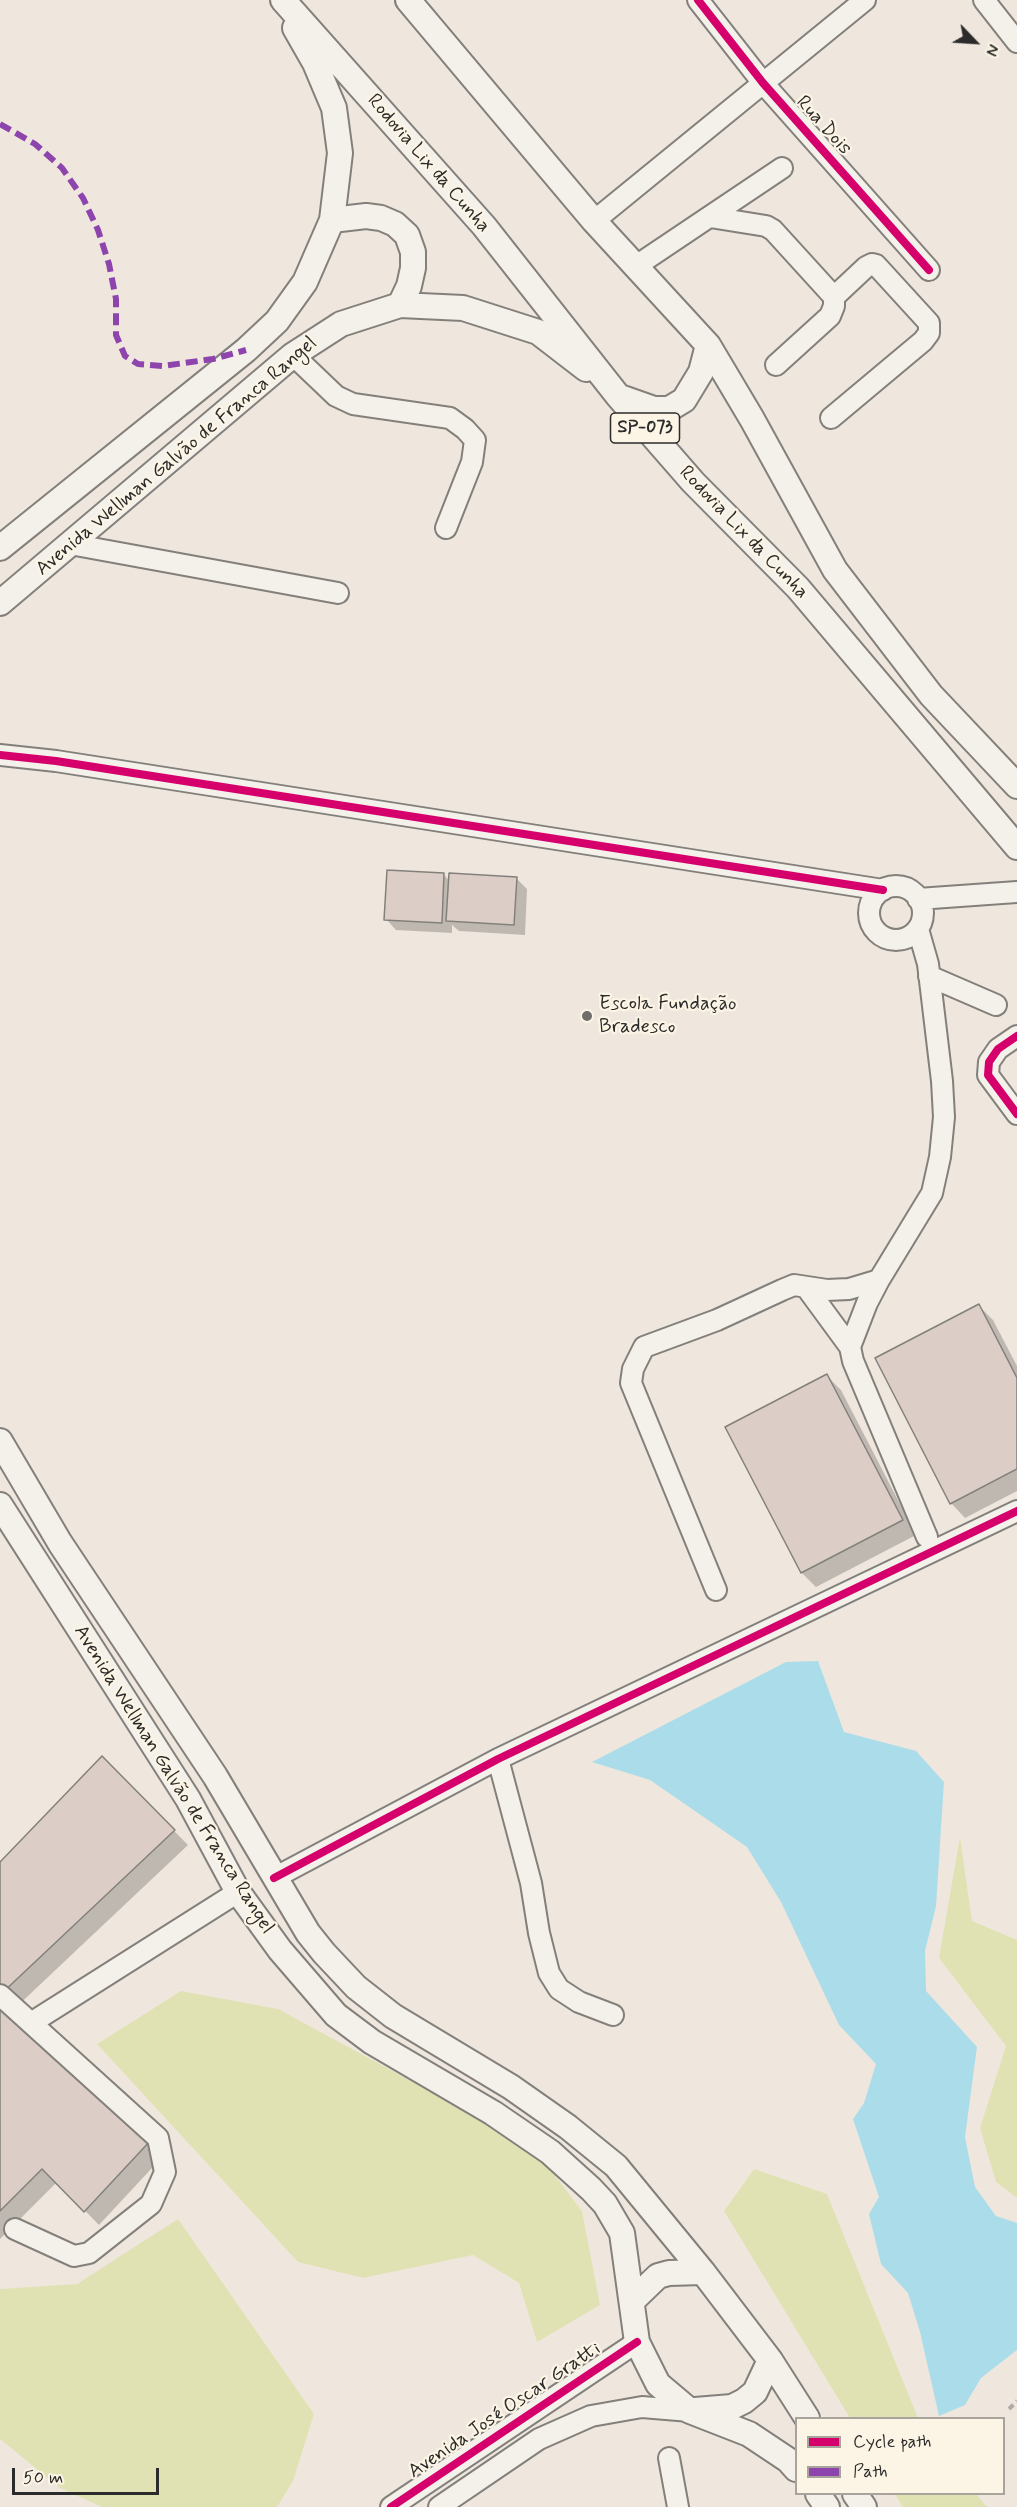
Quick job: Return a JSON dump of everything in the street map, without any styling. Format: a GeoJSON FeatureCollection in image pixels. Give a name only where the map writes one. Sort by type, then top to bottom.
{"type":"FeatureCollection","features":[{"type":"Feature","properties":{"kind":"main road","name":"Avenida Wellman Galvão de Franca Rangel"},"geometry":{"type":"LineString","coordinates":[[0,548],[246,350],[277,321],[305,282],[332,220],[340,153],[334,108],[315,63],[281,0]]}},
{"type":"Feature","properties":{"kind":"main road","name":"Rodovia Lix da Cunha"},"geometry":{"type":"LineString","coordinates":[[281,0],[484,226],[618,396],[693,482],[798,588],[1017,847]]}},
{"type":"Feature","properties":{"kind":"main road","name":"Rodovia Lix da Cunha"},"geometry":{"type":"LineString","coordinates":[[408,0],[594,221],[708,345],[752,419],[835,570],[931,695],[1017,786]]}},
{"type":"Feature","properties":{"kind":"main road"},"geometry":{"type":"LineString","coordinates":[[332,220],[366,216],[381,218],[395,224],[407,235],[414,252],[413,268],[409,286],[400,305]]}},
{"type":"Feature","properties":{"kind":"main road","name":"Avenida Wellman Galvão de Franca Rangel"},"geometry":{"type":"LineString","coordinates":[[0,603],[293,355],[341,324],[400,305],[463,308],[538,332],[618,396]]}},
{"type":"Feature","properties":{"kind":"main road"},"geometry":{"type":"LineString","coordinates":[[618,396],[640,406],[669,409],[684,400],[701,372],[708,345]]}},
{"type":"Feature","properties":{"kind":"main road","name":"Avenida Wellman Galvão de Franca Rangel"},"geometry":{"type":"LineString","coordinates":[[0,1441],[60,1543],[215,1776],[274,1878],[308,1933],[324,1953],[356,1987],[393,2016],[511,2087],[568,2127],[616,2166],[703,2272],[770,2360],[806,2417]]}},
{"type":"Feature","properties":{"kind":"main road","name":"Avenida Wellman Galvão de Franca Rangel"},"geometry":{"type":"LineString","coordinates":[[0,1505],[188,1799],[238,1892],[280,1950],[336,2014],[372,2042],[494,2113],[550,2152],[591,2189],[605,2204],[622,2233],[637,2342],[658,2384],[690,2411],[749,2434],[788,2460],[795,2468]]}},
{"type":"Feature","properties":{"kind":"main road"},"geometry":{"type":"LineString","coordinates":[[632,2301],[658,2276],[669,2273],[703,2272]]}},
{"type":"Feature","properties":{"kind":"main road"},"geometry":{"type":"LineString","coordinates":[[690,2411],[732,2407],[744,2401],[754,2392],[770,2360]]}},
{"type":"Feature","properties":{"kind":"street","name":"Rua Dois"},"geometry":{"type":"LineString","coordinates":[[698,0],[763,83],[929,270]]}},
{"type":"Feature","properties":{"kind":"street"},"geometry":{"type":"LineString","coordinates":[[594,221],[865,0]]}},
{"type":"Feature","properties":{"kind":"street"},"geometry":{"type":"LineString","coordinates":[[984,0],[1017,42]]}},
{"type":"Feature","properties":{"kind":"street"},"geometry":{"type":"LineString","coordinates":[[636,266],[782,168]]}},
{"type":"Feature","properties":{"kind":"street"},"geometry":{"type":"LineString","coordinates":[[710,217],[766,226],[773,230],[834,297],[834,306],[830,316],[776,365]]}},
{"type":"Feature","properties":{"kind":"street"},"geometry":{"type":"LineString","coordinates":[[831,418],[923,341],[928,333],[929,323],[876,265],[866,267],[834,297]]}},
{"type":"Feature","properties":{"kind":"street"},"geometry":{"type":"LineString","coordinates":[[293,355],[336,396],[353,404],[450,418],[475,440],[472,462],[446,528]]}},
{"type":"Feature","properties":{"kind":"street"},"geometry":{"type":"LineString","coordinates":[[70,544],[338,593]]}},
{"type":"Feature","properties":{"kind":"street"},"geometry":{"type":"LineString","coordinates":[[0,755],[56,760],[883,890],[900,887],[909,890],[922,907],[922,920],[918,929],[902,940],[884,938],[871,924],[871,904],[883,890]]}},
{"type":"Feature","properties":{"kind":"street"},"geometry":{"type":"LineString","coordinates":[[918,899],[1017,892]]}},
{"type":"Feature","properties":{"kind":"street"},"geometry":{"type":"LineString","coordinates":[[850,1347],[867,1303],[879,1280],[932,1192],[940,1157],[944,1117],[942,1081],[929,976],[918,929]]}},
{"type":"Feature","properties":{"kind":"street"},"geometry":{"type":"LineString","coordinates":[[929,976],[996,1005]]}},
{"type":"Feature","properties":{"kind":"street"},"geometry":{"type":"LineString","coordinates":[[1017,1036],[998,1049],[989,1062],[988,1075],[1017,1114]]}},
{"type":"Feature","properties":{"kind":"street"},"geometry":{"type":"LineString","coordinates":[[716,1590],[631,1383],[633,1369],[644,1347],[717,1320],[794,1285],[827,1290],[849,1289],[879,1280]]}},
{"type":"Feature","properties":{"kind":"street"},"geometry":{"type":"LineString","coordinates":[[806,1287],[850,1347],[853,1361],[927,1537]]}},
{"type":"Feature","properties":{"kind":"street"},"geometry":{"type":"LineString","coordinates":[[274,1878],[498,1759],[1017,1511]]}},
{"type":"Feature","properties":{"kind":"street"},"geometry":{"type":"LineString","coordinates":[[498,1759],[531,1883],[539,1933],[549,1973],[559,1989],[579,2002],[613,2015]]}},
{"type":"Feature","properties":{"kind":"street"},"geometry":{"type":"LineString","coordinates":[[31,2023],[238,1892]]}},
{"type":"Feature","properties":{"kind":"street"},"geometry":{"type":"LineString","coordinates":[[0,1995],[158,2138],[165,2172],[151,2204],[89,2253],[74,2256],[15,2229]]}},
{"type":"Feature","properties":{"kind":"street","name":"Avenida José Oscar Gratti"},"geometry":{"type":"LineString","coordinates":[[391,2507],[637,2342]]}},
{"type":"Feature","properties":{"kind":"street"},"geometry":{"type":"LineString","coordinates":[[439,2507],[539,2439],[591,2416],[642,2407],[690,2411]]}},
{"type":"Feature","properties":{"kind":"street"},"geometry":{"type":"LineString","coordinates":[[669,2458],[678,2507]]}},
{"type":"Feature","properties":{"kind":"path"},"geometry":{"type":"LineString","coordinates":[[1009,2409],[1017,2401]]}},
{"type":"Feature","properties":{"kind":"green space"},"geometry":{"type":"Polygon","coordinates":[[[960,1837],[972,1921],[1017,1940],[1017,2198],[996,2182],[980,2128],[1006,2046],[939,1958],[960,1837]]]}},
{"type":"Feature","properties":{"kind":"green space"},"geometry":{"type":"Polygon","coordinates":[[[181,1991],[278,2009],[533,2147],[582,2211],[600,2305],[537,2342],[519,2283],[473,2255],[363,2278],[298,2262],[97,2044],[181,1991]]]}},
{"type":"Feature","properties":{"kind":"green space"},"geometry":{"type":"Polygon","coordinates":[[[754,2169],[827,2194],[918,2417],[849,2417],[724,2211],[754,2169]]]}},
{"type":"Feature","properties":{"kind":"green space"},"geometry":{"type":"Polygon","coordinates":[[[178,2219],[314,2414],[293,2481],[277,2507],[102,2507],[60,2488],[0,2439],[0,2289],[77,2284],[178,2219]]]}},
{"type":"Feature","properties":{"kind":"green space"},"geometry":{"type":"Polygon","coordinates":[[[896,2495],[977,2495],[987,2507],[903,2507],[896,2495]]]}},
{"type":"Feature","properties":{"kind":"water"},"geometry":{"type":"Polygon","coordinates":[[[818,1661],[844,1732],[916,1751],[944,1782],[936,1906],[925,1951],[926,1991],[977,2047],[965,2137],[975,2187],[996,2216],[1017,2223],[1017,2350],[981,2378],[965,2405],[939,2416],[920,2332],[908,2293],[881,2264],[869,2214],[879,2197],[853,2119],[864,2103],[876,2064],[839,2025],[781,1902],[747,1847],[650,1780],[592,1762],[786,1662],[818,1661]]]}},
{"type":"Feature","properties":{"kind":"building"},"geometry":{"type":"Polygon","coordinates":[[[387,870],[444,873],[442,923],[384,920],[387,870]]]}},
{"type":"Feature","properties":{"kind":"building"},"geometry":{"type":"Polygon","coordinates":[[[449,873],[517,877],[514,925],[446,921],[449,873]]]}},
{"type":"Feature","properties":{"kind":"building"},"geometry":{"type":"Polygon","coordinates":[[[979,1304],[1017,1378],[1017,1469],[950,1504],[875,1358],[979,1304]]]}},
{"type":"Feature","properties":{"kind":"building"},"geometry":{"type":"Polygon","coordinates":[[[827,1374],[903,1520],[801,1573],[725,1427],[827,1374]]]}},
{"type":"Feature","properties":{"kind":"building"},"geometry":{"type":"Polygon","coordinates":[[[102,1756],[175,1830],[0,1995],[0,1862],[102,1756]]]}},
{"type":"Feature","properties":{"kind":"building"},"geometry":{"type":"Polygon","coordinates":[[[0,2000],[152,2139],[84,2212],[42,2169],[0,2211],[0,2000]]]}},
{"type":"Feature","properties":{"kind":"marked path"},"geometry":{"type":"LineString","coordinates":[[0,124],[35,144],[62,168],[83,198],[98,230],[109,264],[116,299],[116,335],[125,356],[138,364],[163,366],[213,359],[246,350]]}},
{"type":"Feature","properties":{"kind":"cycle path"},"geometry":{"type":"LineString","coordinates":[[698,0],[763,83],[929,270]]}},
{"type":"Feature","properties":{"kind":"cycle path"},"geometry":{"type":"LineString","coordinates":[[0,755],[56,761],[883,890]]}},
{"type":"Feature","properties":{"kind":"cycle path"},"geometry":{"type":"LineString","coordinates":[[1017,1036],[998,1049],[989,1062],[988,1075],[1017,1114]]}},
{"type":"Feature","properties":{"kind":"cycle path"},"geometry":{"type":"LineString","coordinates":[[274,1878],[498,1759],[1017,1511]]}},
{"type":"Feature","properties":{"kind":"cycle path"},"geometry":{"type":"LineString","coordinates":[[391,2507],[637,2342]]}},
{"type":"Feature","properties":{"kind":"place","name":"Escola Fundação Bradesco"},"geometry":{"type":"Point","coordinates":[587,1016]}}]}
